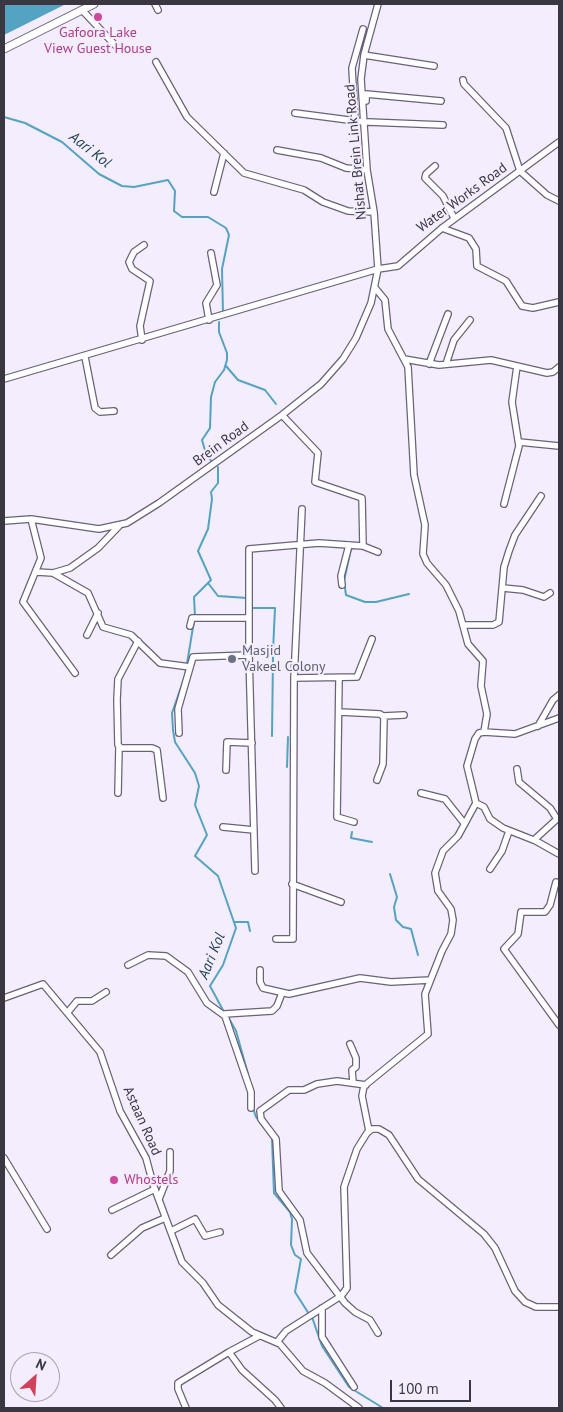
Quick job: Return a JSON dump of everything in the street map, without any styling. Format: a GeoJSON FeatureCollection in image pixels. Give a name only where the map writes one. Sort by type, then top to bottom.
{"type":"FeatureCollection","features":[{"type":"Feature","properties":{"kind":"main road"},"geometry":{"type":"LineString","coordinates":[[4,49],[94,4]]}},
{"type":"Feature","properties":{"kind":"street"},"geometry":{"type":"LineString","coordinates":[[155,4],[158,10]]}},
{"type":"Feature","properties":{"kind":"street","name":"Nishat Brein Link Road"},"geometry":{"type":"LineString","coordinates":[[378,4],[364,55],[361,79],[366,122],[367,170],[374,212],[378,269]]}},
{"type":"Feature","properties":{"kind":"street"},"geometry":{"type":"LineString","coordinates":[[82,10],[115,45]]}},
{"type":"Feature","properties":{"kind":"street"},"geometry":{"type":"LineString","coordinates":[[355,122],[352,68],[363,29]]}},
{"type":"Feature","properties":{"kind":"street"},"geometry":{"type":"LineString","coordinates":[[364,55],[434,66]]}},
{"type":"Feature","properties":{"kind":"street"},"geometry":{"type":"LineString","coordinates":[[156,62],[187,117],[247,174],[304,190],[323,202],[348,211],[374,212]]}},
{"type":"Feature","properties":{"kind":"street"},"geometry":{"type":"LineString","coordinates":[[463,80],[464,84],[506,128],[520,171],[547,195],[559,201]]}},
{"type":"Feature","properties":{"kind":"street"},"geometry":{"type":"LineString","coordinates":[[366,122],[366,94],[441,101]]}},
{"type":"Feature","properties":{"kind":"street"},"geometry":{"type":"LineString","coordinates":[[295,113],[355,122],[443,125]]}},
{"type":"Feature","properties":{"kind":"street","name":"Water Works Road"},"geometry":{"type":"LineString","coordinates":[[4,380],[378,269],[398,266],[454,218],[558,144]]}},
{"type":"Feature","properties":{"kind":"street"},"geometry":{"type":"LineString","coordinates":[[277,150],[321,158],[346,168],[367,170]]}},
{"type":"Feature","properties":{"kind":"street"},"geometry":{"type":"LineString","coordinates":[[214,192],[224,153]]}},
{"type":"Feature","properties":{"kind":"street"},"geometry":{"type":"LineString","coordinates":[[435,166],[425,177],[443,196],[454,218]]}},
{"type":"Feature","properties":{"kind":"street"},"geometry":{"type":"LineString","coordinates":[[442,228],[469,238],[475,246],[477,266],[506,281],[522,306],[533,308],[559,302]]}},
{"type":"Feature","properties":{"kind":"street"},"geometry":{"type":"LineString","coordinates":[[142,340],[140,326],[150,281],[132,269],[130,262],[134,252],[144,245]]}},
{"type":"Feature","properties":{"kind":"street"},"geometry":{"type":"LineString","coordinates":[[209,320],[206,303],[217,285],[211,253]]}},
{"type":"Feature","properties":{"kind":"street","name":"Brein Road"},"geometry":{"type":"LineString","coordinates":[[4,521],[30,519],[100,529],[119,526],[159,503],[282,415],[321,384],[344,359],[356,338],[376,289],[378,269]]}},
{"type":"Feature","properties":{"kind":"street"},"geometry":{"type":"LineString","coordinates":[[376,289],[385,300],[388,329],[394,343],[404,358],[409,376],[415,485],[425,525],[423,554],[427,563],[446,585],[463,625],[468,644],[483,662],[481,686],[487,714],[484,732]]}},
{"type":"Feature","properties":{"kind":"street"},"geometry":{"type":"LineString","coordinates":[[429,364],[448,314]]}},
{"type":"Feature","properties":{"kind":"street"},"geometry":{"type":"LineString","coordinates":[[446,364],[454,340],[470,320]]}},
{"type":"Feature","properties":{"kind":"street"},"geometry":{"type":"LineString","coordinates":[[85,357],[95,408],[100,412],[114,411]]}},
{"type":"Feature","properties":{"kind":"street"},"geometry":{"type":"LineString","coordinates":[[404,358],[429,364],[482,360],[547,373],[553,372],[559,367]]}},
{"type":"Feature","properties":{"kind":"street"},"geometry":{"type":"LineString","coordinates":[[504,504],[519,442],[512,399],[517,366]]}},
{"type":"Feature","properties":{"kind":"street"},"geometry":{"type":"LineString","coordinates":[[282,415],[318,453],[314,482],[357,495],[363,500],[363,546]]}},
{"type":"Feature","properties":{"kind":"street"},"geometry":{"type":"LineString","coordinates":[[519,442],[559,446]]}},
{"type":"Feature","properties":{"kind":"street"},"geometry":{"type":"LineString","coordinates":[[463,625],[497,623],[500,619],[504,567],[512,543],[541,496]]}},
{"type":"Feature","properties":{"kind":"street"},"geometry":{"type":"LineString","coordinates":[[276,939],[293,940],[294,678],[296,601],[302,509]]}},
{"type":"Feature","properties":{"kind":"street"},"geometry":{"type":"LineString","coordinates":[[30,519],[41,558],[37,572],[24,596],[23,604],[75,673]]}},
{"type":"Feature","properties":{"kind":"street"},"geometry":{"type":"LineString","coordinates":[[37,572],[54,573],[79,562],[98,548],[119,526]]}},
{"type":"Feature","properties":{"kind":"street"},"geometry":{"type":"LineString","coordinates":[[255,871],[249,655],[249,549],[301,544],[349,545],[363,546],[378,552]]}},
{"type":"Feature","properties":{"kind":"street"},"geometry":{"type":"LineString","coordinates":[[342,585],[341,579],[349,545]]}},
{"type":"Feature","properties":{"kind":"street"},"geometry":{"type":"LineString","coordinates":[[54,573],[86,590],[103,627],[127,632],[160,663],[187,667]]}},
{"type":"Feature","properties":{"kind":"street"},"geometry":{"type":"LineString","coordinates":[[502,588],[523,590],[544,597],[550,593]]}},
{"type":"Feature","properties":{"kind":"street"},"geometry":{"type":"LineString","coordinates":[[87,635],[98,613]]}},
{"type":"Feature","properties":{"kind":"street"},"geometry":{"type":"LineString","coordinates":[[190,626],[195,618],[249,618]]}},
{"type":"Feature","properties":{"kind":"street"},"geometry":{"type":"LineString","coordinates":[[294,678],[355,678],[359,676],[372,639]]}},
{"type":"Feature","properties":{"kind":"street"},"geometry":{"type":"LineString","coordinates":[[118,793],[118,679],[138,642]]}},
{"type":"Feature","properties":{"kind":"street"},"geometry":{"type":"LineString","coordinates":[[179,733],[178,708],[187,667],[195,656],[249,655]]}},
{"type":"Feature","properties":{"kind":"street"},"geometry":{"type":"LineString","coordinates":[[339,679],[337,818],[354,822]]}},
{"type":"Feature","properties":{"kind":"street"},"geometry":{"type":"LineString","coordinates":[[538,726],[551,704],[559,695]]}},
{"type":"Feature","properties":{"kind":"street"},"geometry":{"type":"LineString","coordinates":[[340,712],[384,716],[404,715]]}},
{"type":"Feature","properties":{"kind":"street"},"geometry":{"type":"LineString","coordinates":[[377,780],[383,764],[384,716]]}},
{"type":"Feature","properties":{"kind":"street"},"geometry":{"type":"LineString","coordinates":[[277,1342],[282,1334],[340,1296],[347,1288],[343,1214],[344,1187],[352,1159],[369,1131],[362,1096],[366,1085],[381,1074],[405,1051],[426,1037],[428,1030],[425,1000],[430,980],[450,934],[453,920],[451,909],[438,891],[435,873],[436,866],[443,851],[458,836],[476,803],[467,766],[476,736],[484,732],[508,735],[559,718]]}},
{"type":"Feature","properties":{"kind":"street"},"geometry":{"type":"LineString","coordinates":[[226,770],[227,742],[252,743]]}},
{"type":"Feature","properties":{"kind":"street"},"geometry":{"type":"LineString","coordinates":[[119,747],[157,750],[163,798]]}},
{"type":"Feature","properties":{"kind":"street"},"geometry":{"type":"LineString","coordinates":[[517,769],[519,782],[550,808],[557,819],[534,840]]}},
{"type":"Feature","properties":{"kind":"street"},"geometry":{"type":"LineString","coordinates":[[421,792],[445,799],[464,823]]}},
{"type":"Feature","properties":{"kind":"street"},"geometry":{"type":"LineString","coordinates":[[476,803],[484,807],[494,822],[509,831],[534,840],[559,854]]}},
{"type":"Feature","properties":{"kind":"street"},"geometry":{"type":"LineString","coordinates":[[223,828],[254,830]]}},
{"type":"Feature","properties":{"kind":"street"},"geometry":{"type":"LineString","coordinates":[[490,869],[502,851],[509,831]]}},
{"type":"Feature","properties":{"kind":"street"},"geometry":{"type":"LineString","coordinates":[[559,883],[556,882],[550,905],[545,912],[521,912],[518,934],[504,950],[559,1026]]}},
{"type":"Feature","properties":{"kind":"street"},"geometry":{"type":"LineString","coordinates":[[292,884],[341,902]]}},
{"type":"Feature","properties":{"kind":"street"},"geometry":{"type":"LineString","coordinates":[[128,965],[148,955],[166,956],[188,972],[208,1003],[226,1014],[272,1011],[277,1006],[282,993]]}},
{"type":"Feature","properties":{"kind":"street"},"geometry":{"type":"LineString","coordinates":[[260,970],[261,986],[282,993],[298,993],[360,978],[396,982],[430,980]]}},
{"type":"Feature","properties":{"kind":"street","name":"Astaan Road"},"geometry":{"type":"LineString","coordinates":[[4,998],[43,984],[68,1012],[100,1052],[120,1111],[144,1152],[158,1199],[182,1262],[203,1283],[218,1305],[259,1336],[283,1346],[303,1371],[325,1383],[359,1408]]}},
{"type":"Feature","properties":{"kind":"street"},"geometry":{"type":"LineString","coordinates":[[68,1012],[77,1001],[92,1001],[106,992]]}},
{"type":"Feature","properties":{"kind":"street"},"geometry":{"type":"LineString","coordinates":[[226,1014],[251,1092],[251,1108]]}},
{"type":"Feature","properties":{"kind":"street"},"geometry":{"type":"LineString","coordinates":[[350,1044],[356,1058],[356,1067],[352,1070],[353,1082]]}},
{"type":"Feature","properties":{"kind":"street"},"geometry":{"type":"LineString","coordinates":[[366,1085],[353,1082],[323,1082],[304,1090],[285,1092],[260,1111],[262,1119],[276,1139],[279,1191],[300,1220],[307,1253],[340,1296],[355,1312],[370,1320],[378,1333]]}},
{"type":"Feature","properties":{"kind":"street"},"geometry":{"type":"LineString","coordinates":[[369,1131],[379,1129],[390,1135],[418,1179],[484,1234],[495,1248],[515,1291],[525,1302],[536,1306],[559,1307]]}},
{"type":"Feature","properties":{"kind":"street"},"geometry":{"type":"LineString","coordinates":[[158,1199],[170,1171],[170,1152]]}},
{"type":"Feature","properties":{"kind":"street"},"geometry":{"type":"LineString","coordinates":[[4,1158],[47,1229]]}},
{"type":"Feature","properties":{"kind":"street"},"geometry":{"type":"LineString","coordinates":[[112,1210],[155,1189]]}},
{"type":"Feature","properties":{"kind":"street"},"geometry":{"type":"LineString","coordinates":[[111,1255],[142,1228],[165,1218]]}},
{"type":"Feature","properties":{"kind":"street"},"geometry":{"type":"LineString","coordinates":[[171,1231],[195,1219],[205,1236],[220,1232]]}},
{"type":"Feature","properties":{"kind":"street"},"geometry":{"type":"LineString","coordinates":[[322,1308],[322,1337],[354,1387]]}},
{"type":"Feature","properties":{"kind":"street"},"geometry":{"type":"LineString","coordinates":[[186,1408],[178,1389],[178,1383],[259,1336]]}},
{"type":"Feature","properties":{"kind":"street"},"geometry":{"type":"LineString","coordinates":[[229,1352],[242,1370],[275,1400],[281,1408]]}},
{"type":"Feature","properties":{"kind":"water"},"geometry":{"type":"Polygon","coordinates":[[[4,4],[66,4],[4,35],[4,4]]]}},
{"type":"Feature","properties":{"kind":"waterway","name":"Aari Kol"},"geometry":{"type":"LineString","coordinates":[[4,117],[25,123],[62,142],[99,174],[122,186],[134,187],[168,180],[175,191],[174,211],[182,217],[208,217],[226,228],[229,235],[222,269],[223,313]]}},
{"type":"Feature","properties":{"kind":"waterway","name":"Aari Kol"},"geometry":{"type":"LineString","coordinates":[[212,462],[206,454],[202,440],[210,428],[211,397],[215,382],[224,370],[227,360],[227,353],[219,332],[219,322]]}},
{"type":"Feature","properties":{"kind":"waterway"},"geometry":{"type":"LineString","coordinates":[[226,366],[238,380],[265,390],[276,404]]}},
{"type":"Feature","properties":{"kind":"waterway"},"geometry":{"type":"LineString","coordinates":[[309,440],[313,444]]}},
{"type":"Feature","properties":{"kind":"waterway","name":"Aari Kol"},"geometry":{"type":"LineString","coordinates":[[195,617],[194,597],[211,580],[198,551],[208,529],[212,499],[211,492],[218,483],[218,467]]}},
{"type":"Feature","properties":{"kind":"waterway"},"geometry":{"type":"LineString","coordinates":[[351,549],[344,581],[346,595],[365,602],[376,602],[409,594]]}},
{"type":"Feature","properties":{"kind":"waterway"},"geometry":{"type":"LineString","coordinates":[[208,583],[218,596],[247,598]]}},
{"type":"Feature","properties":{"kind":"waterway"},"geometry":{"type":"LineString","coordinates":[[251,608],[275,608],[273,651]]}},
{"type":"Feature","properties":{"kind":"waterway","name":"Aari Kol"},"geometry":{"type":"LineString","coordinates":[[194,621],[185,676],[172,713],[173,730],[175,742],[195,773],[199,786],[195,805],[207,835],[195,856],[218,876],[236,928],[223,965],[210,986],[224,1012]]}},
{"type":"Feature","properties":{"kind":"waterway"},"geometry":{"type":"LineString","coordinates":[[272,736],[273,657]]}},
{"type":"Feature","properties":{"kind":"waterway"},"geometry":{"type":"LineString","coordinates":[[287,767],[288,737]]}},
{"type":"Feature","properties":{"kind":"waterway"},"geometry":{"type":"LineString","coordinates":[[352,832],[351,838],[372,842]]}},
{"type":"Feature","properties":{"kind":"waterway"},"geometry":{"type":"LineString","coordinates":[[390,874],[397,897],[394,907],[396,920],[403,927],[411,929],[418,955]]}},
{"type":"Feature","properties":{"kind":"waterway"},"geometry":{"type":"LineString","coordinates":[[235,922],[248,922],[250,931]]}},
{"type":"Feature","properties":{"kind":"waterway","name":"Aari Kol"},"geometry":{"type":"LineString","coordinates":[[227,1015],[236,1031],[248,1074]]}},
{"type":"Feature","properties":{"kind":"waterway","name":"Aari Kol"},"geometry":{"type":"LineString","coordinates":[[249,1078],[253,1091]]}},
{"type":"Feature","properties":{"kind":"waterway","name":"Aari Kol"},"geometry":{"type":"LineString","coordinates":[[253,1108],[256,1117],[270,1135]]}},
{"type":"Feature","properties":{"kind":"waterway","name":"Aari Kol"},"geometry":{"type":"LineString","coordinates":[[272,1139],[274,1193],[290,1212],[292,1219],[291,1245],[295,1255],[301,1259],[295,1292],[309,1314]]}},
{"type":"Feature","properties":{"kind":"waterway","name":"Aari Kol"},"geometry":{"type":"LineString","coordinates":[[312,1317],[322,1346],[349,1387],[383,1408]]}},
{"type":"Feature","properties":{"kind":"place","name":"Gafoora Lake View Guest House"},"geometry":{"type":"Point","coordinates":[98,17]}},
{"type":"Feature","properties":{"kind":"place","name":"Masjid Vakeel Colony"},"geometry":{"type":"Point","coordinates":[232,659]}},
{"type":"Feature","properties":{"kind":"place","name":"Whostels"},"geometry":{"type":"Point","coordinates":[114,1180]}}]}
